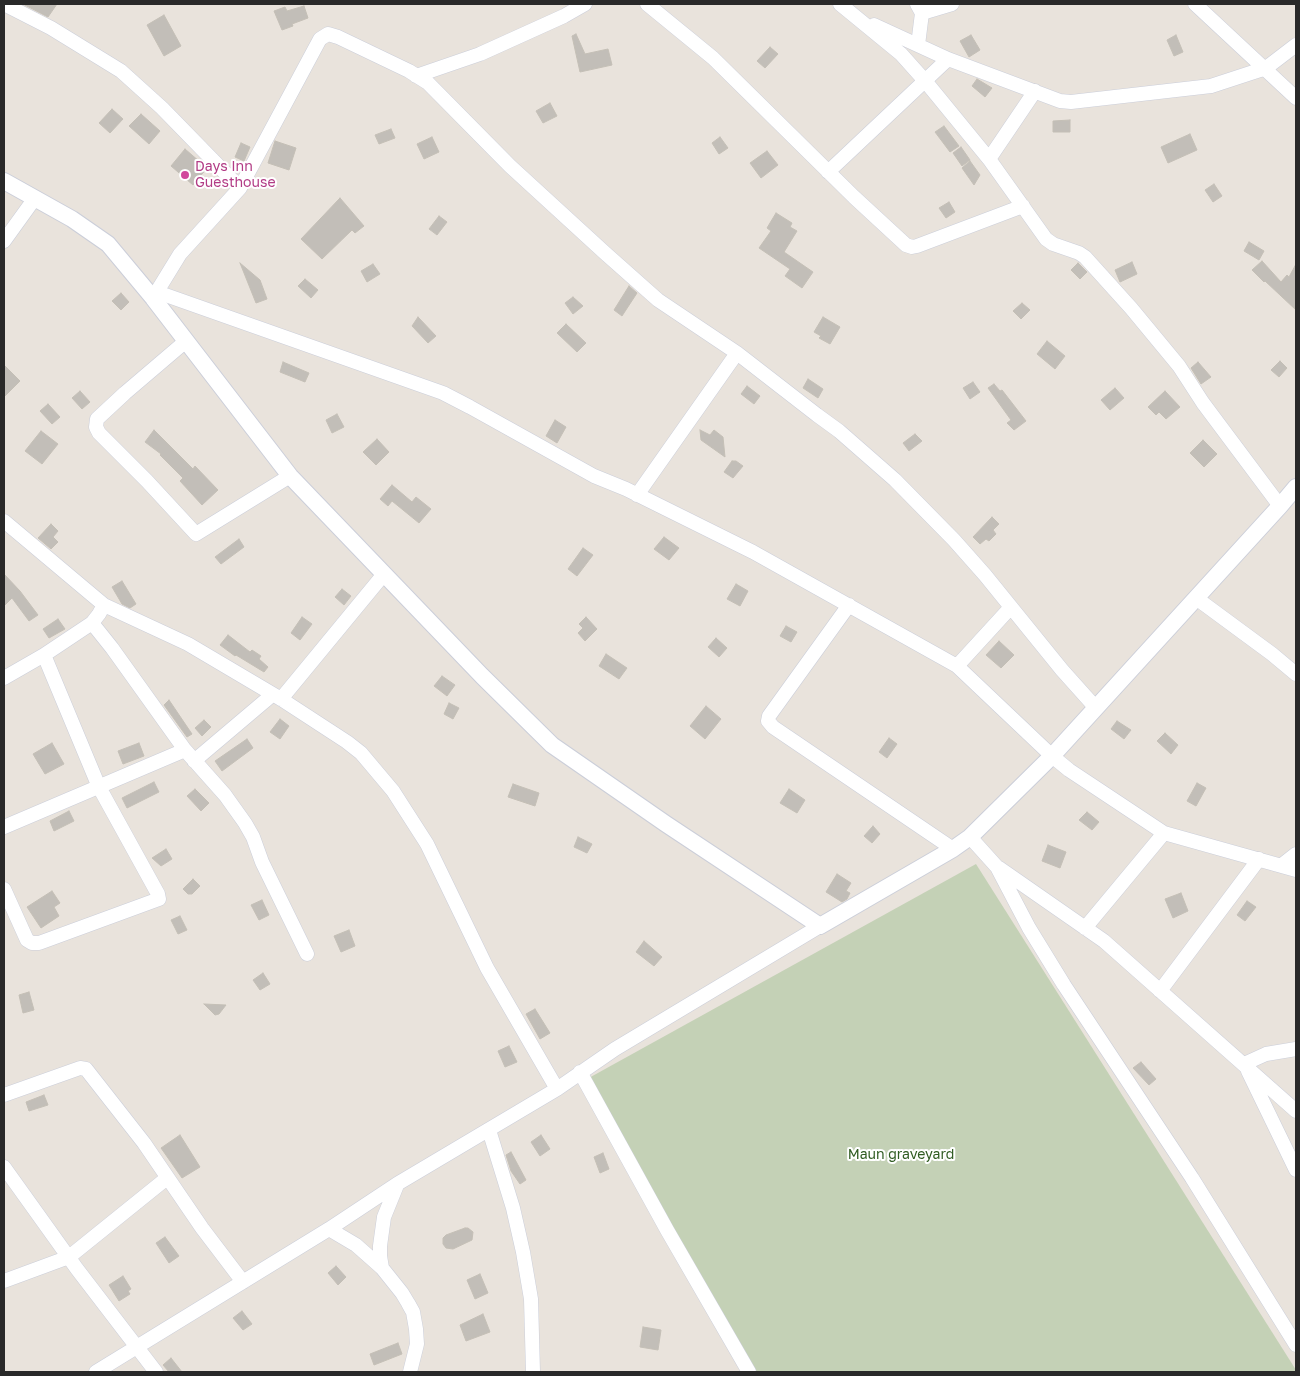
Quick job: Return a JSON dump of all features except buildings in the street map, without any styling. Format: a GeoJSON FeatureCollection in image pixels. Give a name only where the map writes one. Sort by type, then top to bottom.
{"type":"FeatureCollection","features":[{"type":"Feature","properties":{"kind":"street"},"geometry":{"type":"LineString","coordinates":[[4,4],[51,28],[120,71],[162,108],[240,188]]}},
{"type":"Feature","properties":{"kind":"street"},"geometry":{"type":"LineString","coordinates":[[416,76],[480,54],[564,16],[585,4]]}},
{"type":"Feature","properties":{"kind":"street"},"geometry":{"type":"LineString","coordinates":[[647,4],[713,58],[828,172],[906,245],[912,247],[1023,206]]}},
{"type":"Feature","properties":{"kind":"street"},"geometry":{"type":"LineString","coordinates":[[840,4],[901,54],[926,82],[989,159],[1046,239],[1053,244],[1085,256],[1131,308],[1179,366],[1203,403],[1280,506]]}},
{"type":"Feature","properties":{"kind":"street"},"geometry":{"type":"LineString","coordinates":[[918,45],[920,8],[952,4]]}},
{"type":"Feature","properties":{"kind":"street"},"geometry":{"type":"LineString","coordinates":[[1195,4],[1266,68],[1296,98]]}},
{"type":"Feature","properties":{"kind":"street"},"geometry":{"type":"LineString","coordinates":[[857,17],[948,59],[1060,101],[1071,102],[1211,86],[1266,68],[1296,46]]}},
{"type":"Feature","properties":{"kind":"street"},"geometry":{"type":"LineString","coordinates":[[155,295],[180,254],[240,188],[320,39],[328,34],[338,37],[428,83],[510,166],[658,300],[737,353],[839,431],[895,480],[954,540],[985,575],[1056,664],[1096,708]]}},
{"type":"Feature","properties":{"kind":"street"},"geometry":{"type":"LineString","coordinates":[[828,172],[926,82],[948,59]]}},
{"type":"Feature","properties":{"kind":"street"},"geometry":{"type":"LineString","coordinates":[[989,159],[1035,92]]}},
{"type":"Feature","properties":{"kind":"street"},"geometry":{"type":"LineString","coordinates":[[4,181],[72,219],[108,244],[155,295],[186,342],[290,476],[552,746],[820,926]]}},
{"type":"Feature","properties":{"kind":"street"},"geometry":{"type":"LineString","coordinates":[[4,241],[35,198]]}},
{"type":"Feature","properties":{"kind":"street"},"geometry":{"type":"LineString","coordinates":[[155,295],[442,393],[470,406],[594,476],[753,552],[957,666],[1052,756],[1084,780],[1164,833],[1296,870]]}},
{"type":"Feature","properties":{"kind":"street"},"geometry":{"type":"LineString","coordinates":[[186,342],[97,419],[96,427],[99,433],[196,534],[290,476]]}},
{"type":"Feature","properties":{"kind":"street"},"geometry":{"type":"LineString","coordinates":[[637,495],[737,353]]}},
{"type":"Feature","properties":{"kind":"street"},"geometry":{"type":"LineString","coordinates":[[96,1372],[329,1229],[397,1184],[558,1089],[615,1049],[953,849],[970,837],[1052,756],[1296,487]]}},
{"type":"Feature","properties":{"kind":"street"},"geometry":{"type":"LineString","coordinates":[[4,521],[104,605],[188,644],[276,697],[361,753],[393,791],[427,844],[487,968],[558,1089]]}},
{"type":"Feature","properties":{"kind":"street"},"geometry":{"type":"LineString","coordinates":[[4,827],[99,787],[189,755],[276,697],[384,574]]}},
{"type":"Feature","properties":{"kind":"street"},"geometry":{"type":"LineString","coordinates":[[1196,598],[1296,673]]}},
{"type":"Feature","properties":{"kind":"street"},"geometry":{"type":"LineString","coordinates":[[4,678],[44,655],[92,623],[104,605]]}},
{"type":"Feature","properties":{"kind":"street"},"geometry":{"type":"LineString","coordinates":[[848,605],[768,720],[773,727],[953,849]]}},
{"type":"Feature","properties":{"kind":"street"},"geometry":{"type":"LineString","coordinates":[[957,666],[1011,607]]}},
{"type":"Feature","properties":{"kind":"street"},"geometry":{"type":"LineString","coordinates":[[92,623],[189,755],[225,794],[245,823],[307,954]]}},
{"type":"Feature","properties":{"kind":"street"},"geometry":{"type":"LineString","coordinates":[[4,889],[27,940],[32,943],[39,943],[160,900],[99,787],[44,655]]}},
{"type":"Feature","properties":{"kind":"street"},"geometry":{"type":"LineString","coordinates":[[1085,928],[1164,833]]}},
{"type":"Feature","properties":{"kind":"street"},"geometry":{"type":"LineString","coordinates":[[970,837],[997,867],[1104,942],[1296,1111]]}},
{"type":"Feature","properties":{"kind":"street"},"geometry":{"type":"LineString","coordinates":[[1282,865],[1296,854]]}},
{"type":"Feature","properties":{"kind":"street"},"geometry":{"type":"LineString","coordinates":[[1160,991],[1259,859]]}},
{"type":"Feature","properties":{"kind":"street"},"geometry":{"type":"LineString","coordinates":[[997,867],[1029,928],[1064,984],[1187,1170],[1296,1345]]}},
{"type":"Feature","properties":{"kind":"street"},"geometry":{"type":"LineString","coordinates":[[1244,1064],[1266,1054],[1296,1050]]}},
{"type":"Feature","properties":{"kind":"street"},"geometry":{"type":"LineString","coordinates":[[1244,1064],[1296,1170]]}},
{"type":"Feature","properties":{"kind":"street"},"geometry":{"type":"LineString","coordinates":[[4,1095],[83,1068],[120,1111],[202,1228],[243,1282]]}},
{"type":"Feature","properties":{"kind":"street"},"geometry":{"type":"LineString","coordinates":[[580,1072],[667,1230],[749,1372]]}},
{"type":"Feature","properties":{"kind":"street"},"geometry":{"type":"LineString","coordinates":[[489,1130],[513,1208],[523,1252],[531,1300],[533,1372]]}},
{"type":"Feature","properties":{"kind":"street"},"geometry":{"type":"LineString","coordinates":[[4,1167],[156,1372]]}},
{"type":"Feature","properties":{"kind":"street"},"geometry":{"type":"LineString","coordinates":[[4,1281],[69,1257],[167,1178]]}},
{"type":"Feature","properties":{"kind":"street"},"geometry":{"type":"LineString","coordinates":[[382,1268],[380,1246],[384,1217],[397,1184]]}},
{"type":"Feature","properties":{"kind":"street"},"geometry":{"type":"LineString","coordinates":[[329,1229],[356,1245],[382,1268],[402,1293],[413,1312],[416,1344],[410,1372]]}},
{"type":"Feature","properties":{"kind":"green space","name":"Maun graveyard"},"geometry":{"type":"Polygon","coordinates":[[[976,864],[1296,1372],[753,1372],[587,1079],[976,864]]]}},
{"type":"Feature","properties":{"kind":"place","name":"Days Inn Guesthouse"},"geometry":{"type":"Point","coordinates":[185,175]}}]}
